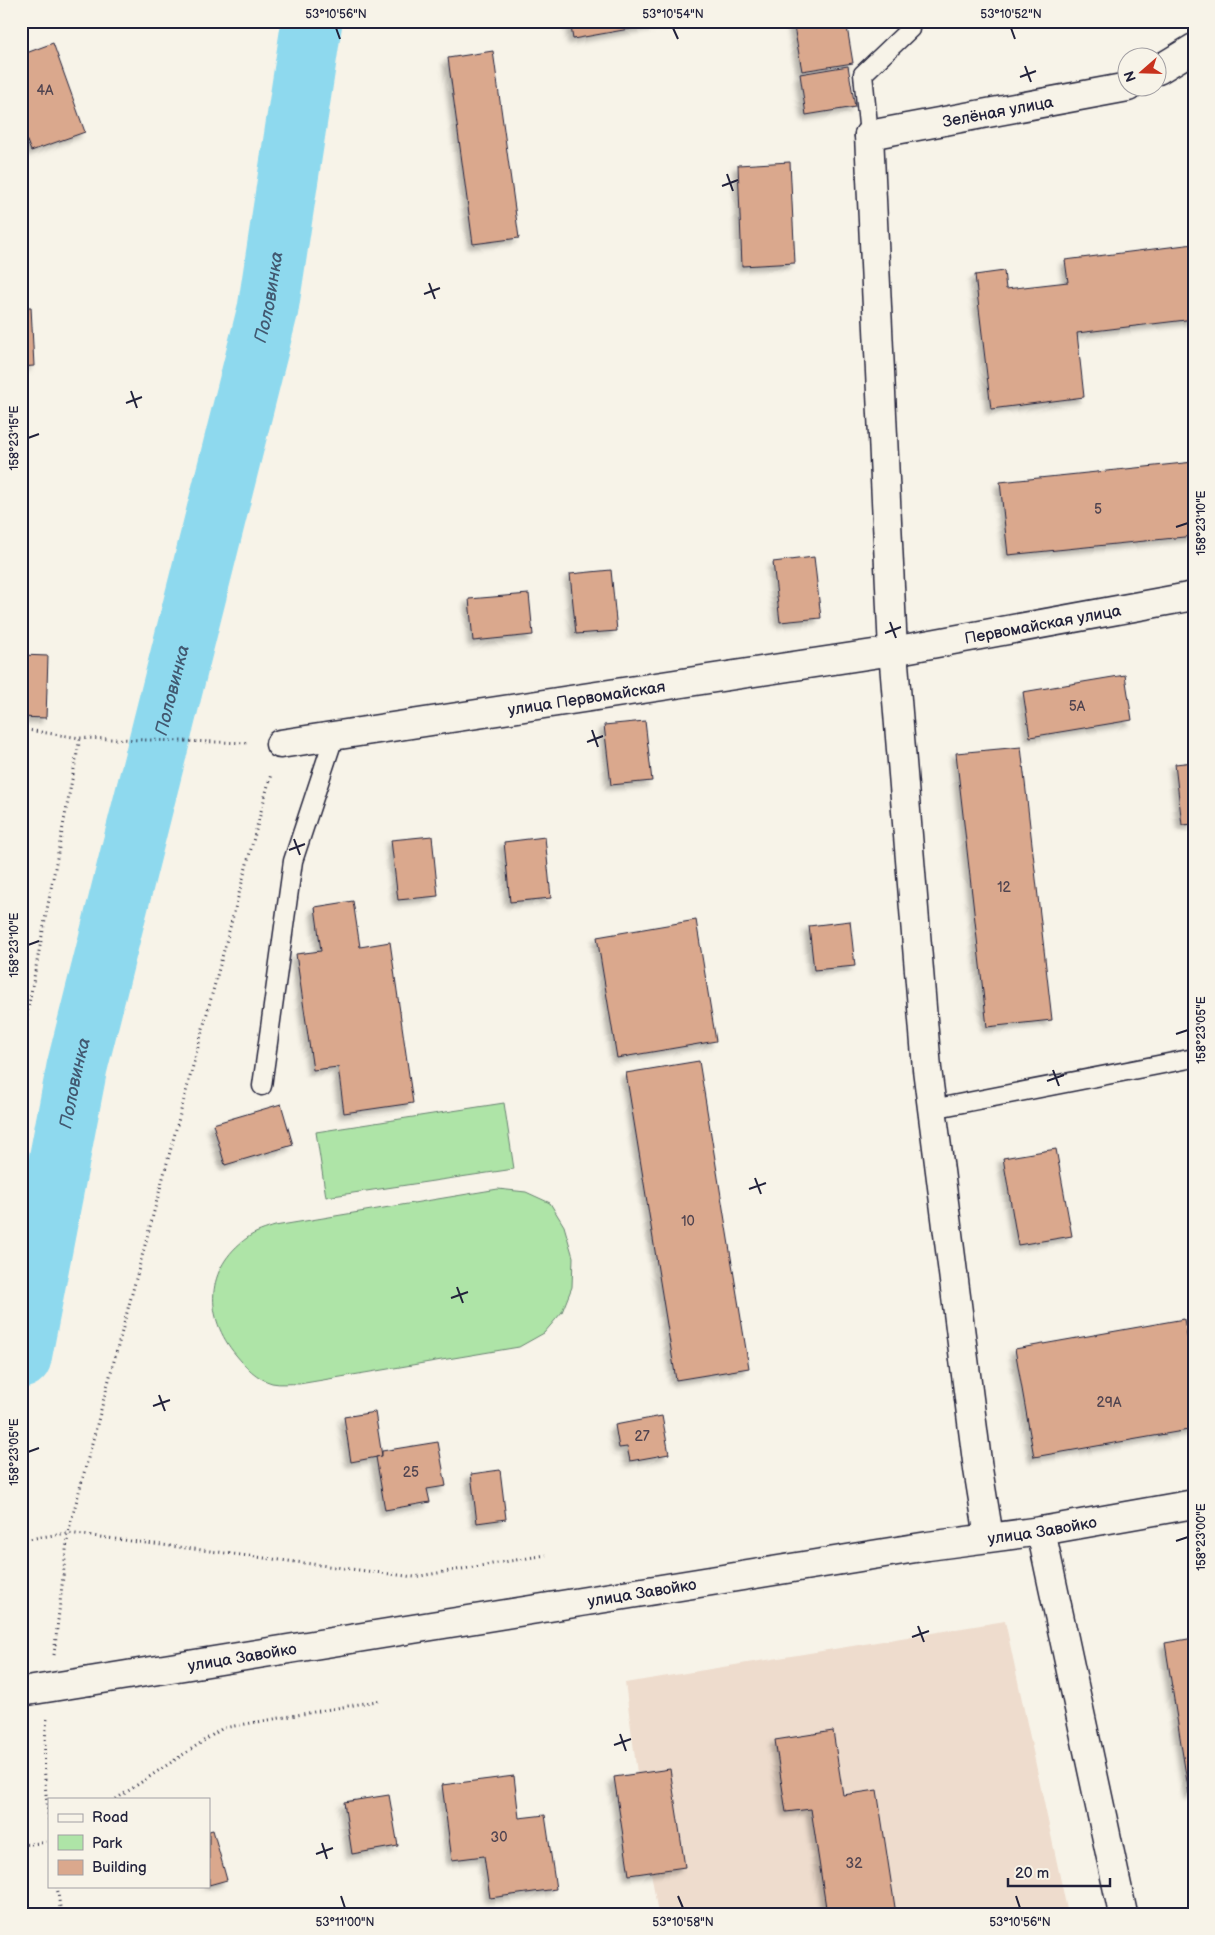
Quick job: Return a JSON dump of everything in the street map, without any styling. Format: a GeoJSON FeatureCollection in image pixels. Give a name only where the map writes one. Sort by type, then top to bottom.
{"type":"FeatureCollection","features":[{"type":"Feature","properties":{"kind":"street"},"geometry":{"type":"LineString","coordinates":[[1168,64],[1194,48]]}},
{"type":"Feature","properties":{"kind":"street","name":"Зелёная улица"},"geometry":{"type":"LineString","coordinates":[[869,135],[1118,89]]}},
{"type":"Feature","properties":{"kind":"street"},"geometry":{"type":"LineString","coordinates":[[869,135],[893,651],[926,1059],[978,1469],[989,1537]]}},
{"type":"Feature","properties":{"kind":"street","name":"Первомайская улица"},"geometry":{"type":"LineString","coordinates":[[893,651],[1194,596]]}},
{"type":"Feature","properties":{"kind":"street","name":"улица Первомайская"},"geometry":{"type":"LineString","coordinates":[[280,744],[893,651]]}},
{"type":"Feature","properties":{"kind":"street","name":"улица Завойко"},"geometry":{"type":"LineString","coordinates":[[21,1692],[989,1537],[1041,1532],[1194,1504]]}},
{"type":"Feature","properties":{"kind":"street"},"geometry":{"type":"LineString","coordinates":[[1041,1532],[1123,1914]]}},
{"type":"Feature","properties":{"kind":"lane"},"geometry":{"type":"LineString","coordinates":[[869,135],[863,74],[910,29],[909,21]]}},
{"type":"Feature","properties":{"kind":"lane"},"geometry":{"type":"LineString","coordinates":[[262,1086],[293,861],[334,737]]}},
{"type":"Feature","properties":{"kind":"lane"},"geometry":{"type":"LineString","coordinates":[[932,1108],[1194,1058]]}},
{"type":"Feature","properties":{"kind":"path"},"geometry":{"type":"LineString","coordinates":[[21,729],[80,738],[280,744],[68,1533],[53,1662]]}},
{"type":"Feature","properties":{"kind":"path"},"geometry":{"type":"LineString","coordinates":[[21,1045],[80,738]]}},
{"type":"Feature","properties":{"kind":"path"},"geometry":{"type":"LineString","coordinates":[[21,1540],[68,1533],[414,1577],[546,1555]]}},
{"type":"Feature","properties":{"kind":"path"},"geometry":{"type":"LineString","coordinates":[[118,1798],[223,1728],[382,1700]]}},
{"type":"Feature","properties":{"kind":"path"},"geometry":{"type":"LineString","coordinates":[[48,1712],[44,1741],[44,1782],[48,1812]]}},
{"type":"Feature","properties":{"kind":"path"},"geometry":{"type":"LineString","coordinates":[[21,1845],[48,1842]]}},
{"type":"Feature","properties":{"kind":"path"},"geometry":{"type":"LineString","coordinates":[[57,1888],[61,1914]]}},
{"type":"Feature","properties":{"kind":"shaded area"},"geometry":{"type":"Polygon","coordinates":[[[1005,1621],[1068,1914],[658,1914],[651,1872],[629,1875],[614,1777],[637,1773],[625,1683],[1005,1621]]]}},
{"type":"Feature","properties":{"kind":"green space"},"geometry":{"type":"Polygon","coordinates":[[[504,1103],[514,1169],[326,1197],[316,1132],[504,1103]]]}},
{"type":"Feature","properties":{"kind":"green space"},"geometry":{"type":"Polygon","coordinates":[[[498,1189],[526,1192],[550,1203],[564,1226],[573,1257],[572,1287],[562,1312],[544,1333],[519,1347],[299,1384],[278,1384],[267,1381],[252,1372],[236,1355],[218,1325],[214,1309],[217,1278],[223,1264],[233,1250],[253,1234],[275,1226],[498,1189]]]}},
{"type":"Feature","properties":{"kind":"building"},"geometry":{"type":"Polygon","coordinates":[[[570,21],[674,21],[573,39],[570,21]]]}},
{"type":"Feature","properties":{"kind":"building"},"geometry":{"type":"Polygon","coordinates":[[[793,21],[846,21],[853,63],[802,71],[793,21]]]}},
{"type":"Feature","properties":{"kind":"building"},"geometry":{"type":"Polygon","coordinates":[[[53,43],[85,132],[31,151],[21,126],[21,55],[53,43]]]}},
{"type":"Feature","properties":{"kind":"building"},"geometry":{"type":"Polygon","coordinates":[[[493,51],[519,238],[473,244],[448,58],[493,51]]]}},
{"type":"Feature","properties":{"kind":"building"},"geometry":{"type":"Polygon","coordinates":[[[848,66],[855,107],[806,115],[800,74],[848,66]]]}},
{"type":"Feature","properties":{"kind":"building"},"geometry":{"type":"Polygon","coordinates":[[[790,162],[795,263],[742,266],[738,165],[790,162]]]}},
{"type":"Feature","properties":{"kind":"building"},"geometry":{"type":"Polygon","coordinates":[[[1194,244],[1194,319],[1077,333],[1084,397],[991,409],[975,275],[1004,271],[1006,289],[1068,282],[1065,260],[1194,244]]]}},
{"type":"Feature","properties":{"kind":"building"},"geometry":{"type":"Polygon","coordinates":[[[21,307],[31,307],[34,366],[21,367],[21,307]]]}},
{"type":"Feature","properties":{"kind":"building"},"geometry":{"type":"Polygon","coordinates":[[[1194,462],[1194,536],[1008,555],[1000,482],[1194,462]]]}},
{"type":"Feature","properties":{"kind":"building"},"geometry":{"type":"Polygon","coordinates":[[[814,557],[821,618],[780,622],[773,562],[814,557]]]}},
{"type":"Feature","properties":{"kind":"building"},"geometry":{"type":"Polygon","coordinates":[[[611,570],[617,631],[576,634],[570,574],[611,570]]]}},
{"type":"Feature","properties":{"kind":"building"},"geometry":{"type":"Polygon","coordinates":[[[529,594],[533,635],[473,641],[469,599],[529,594]]]}},
{"type":"Feature","properties":{"kind":"building"},"geometry":{"type":"Polygon","coordinates":[[[21,655],[48,656],[46,718],[21,717],[21,655]]]}},
{"type":"Feature","properties":{"kind":"building"},"geometry":{"type":"Polygon","coordinates":[[[1125,675],[1132,720],[1030,737],[1023,692],[1125,675]]]}},
{"type":"Feature","properties":{"kind":"building"},"geometry":{"type":"Polygon","coordinates":[[[645,721],[652,781],[611,785],[604,725],[645,721]]]}},
{"type":"Feature","properties":{"kind":"building"},"geometry":{"type":"Polygon","coordinates":[[[1021,747],[1052,1020],[987,1027],[956,753],[1021,747]]]}},
{"type":"Feature","properties":{"kind":"building"},"geometry":{"type":"Polygon","coordinates":[[[1194,762],[1194,824],[1182,825],[1175,764],[1194,762]]]}},
{"type":"Feature","properties":{"kind":"building"},"geometry":{"type":"Polygon","coordinates":[[[432,836],[438,896],[398,900],[391,840],[432,836]]]}},
{"type":"Feature","properties":{"kind":"building"},"geometry":{"type":"Polygon","coordinates":[[[545,837],[551,898],[510,902],[504,842],[545,837]]]}},
{"type":"Feature","properties":{"kind":"building"},"geometry":{"type":"Polygon","coordinates":[[[353,901],[360,947],[390,942],[413,1103],[344,1113],[338,1067],[313,1070],[296,954],[321,951],[315,907],[353,901]]]}},
{"type":"Feature","properties":{"kind":"building"},"geometry":{"type":"Polygon","coordinates":[[[696,920],[716,1041],[617,1058],[597,937],[696,920]]]}},
{"type":"Feature","properties":{"kind":"building"},"geometry":{"type":"Polygon","coordinates":[[[850,921],[855,966],[814,970],[809,926],[850,921]]]}},
{"type":"Feature","properties":{"kind":"building"},"geometry":{"type":"Polygon","coordinates":[[[699,1061],[749,1368],[676,1380],[626,1073],[699,1061]]]}},
{"type":"Feature","properties":{"kind":"building"},"geometry":{"type":"Polygon","coordinates":[[[281,1104],[293,1145],[225,1165],[213,1124],[281,1104]]]}},
{"type":"Feature","properties":{"kind":"building"},"geometry":{"type":"Polygon","coordinates":[[[1056,1149],[1072,1236],[1018,1245],[1003,1158],[1056,1149]]]}},
{"type":"Feature","properties":{"kind":"building"},"geometry":{"type":"Polygon","coordinates":[[[1184,1319],[1194,1375],[1194,1429],[1034,1457],[1015,1349],[1184,1319]]]}},
{"type":"Feature","properties":{"kind":"building"},"geometry":{"type":"Polygon","coordinates":[[[375,1412],[382,1456],[351,1462],[344,1417],[375,1412]]]}},
{"type":"Feature","properties":{"kind":"building"},"geometry":{"type":"Polygon","coordinates":[[[662,1416],[669,1454],[630,1461],[627,1447],[619,1448],[615,1425],[662,1416]]]}},
{"type":"Feature","properties":{"kind":"building"},"geometry":{"type":"Polygon","coordinates":[[[438,1442],[446,1486],[427,1489],[430,1502],[385,1510],[376,1457],[382,1456],[382,1451],[438,1442]]]}},
{"type":"Feature","properties":{"kind":"building"},"geometry":{"type":"Polygon","coordinates":[[[500,1470],[506,1519],[477,1523],[471,1474],[500,1470]]]}},
{"type":"Feature","properties":{"kind":"building"},"geometry":{"type":"Polygon","coordinates":[[[1194,1638],[1194,1793],[1189,1794],[1165,1643],[1194,1638]]]}},
{"type":"Feature","properties":{"kind":"building"},"geometry":{"type":"Polygon","coordinates":[[[833,1731],[843,1795],[877,1790],[896,1914],[827,1914],[811,1809],[786,1812],[775,1740],[833,1731]]]}},
{"type":"Feature","properties":{"kind":"building"},"geometry":{"type":"Polygon","coordinates":[[[670,1769],[685,1867],[629,1875],[614,1777],[670,1769]]]}},
{"type":"Feature","properties":{"kind":"building"},"geometry":{"type":"Polygon","coordinates":[[[514,1776],[519,1818],[545,1815],[556,1889],[490,1898],[484,1856],[452,1860],[442,1785],[514,1776]]]}},
{"type":"Feature","properties":{"kind":"building"},"geometry":{"type":"Polygon","coordinates":[[[389,1795],[398,1846],[352,1854],[344,1802],[389,1795]]]}},
{"type":"Feature","properties":{"kind":"building"},"geometry":{"type":"Polygon","coordinates":[[[213,1830],[227,1880],[210,1885],[210,1831],[213,1830]]]}},
{"type":"Feature","properties":{"kind":"waterway","name":"Половинка"},"geometry":{"type":"LineString","coordinates":[[21,1358],[77,1067],[268,309],[312,21]]}}]}
